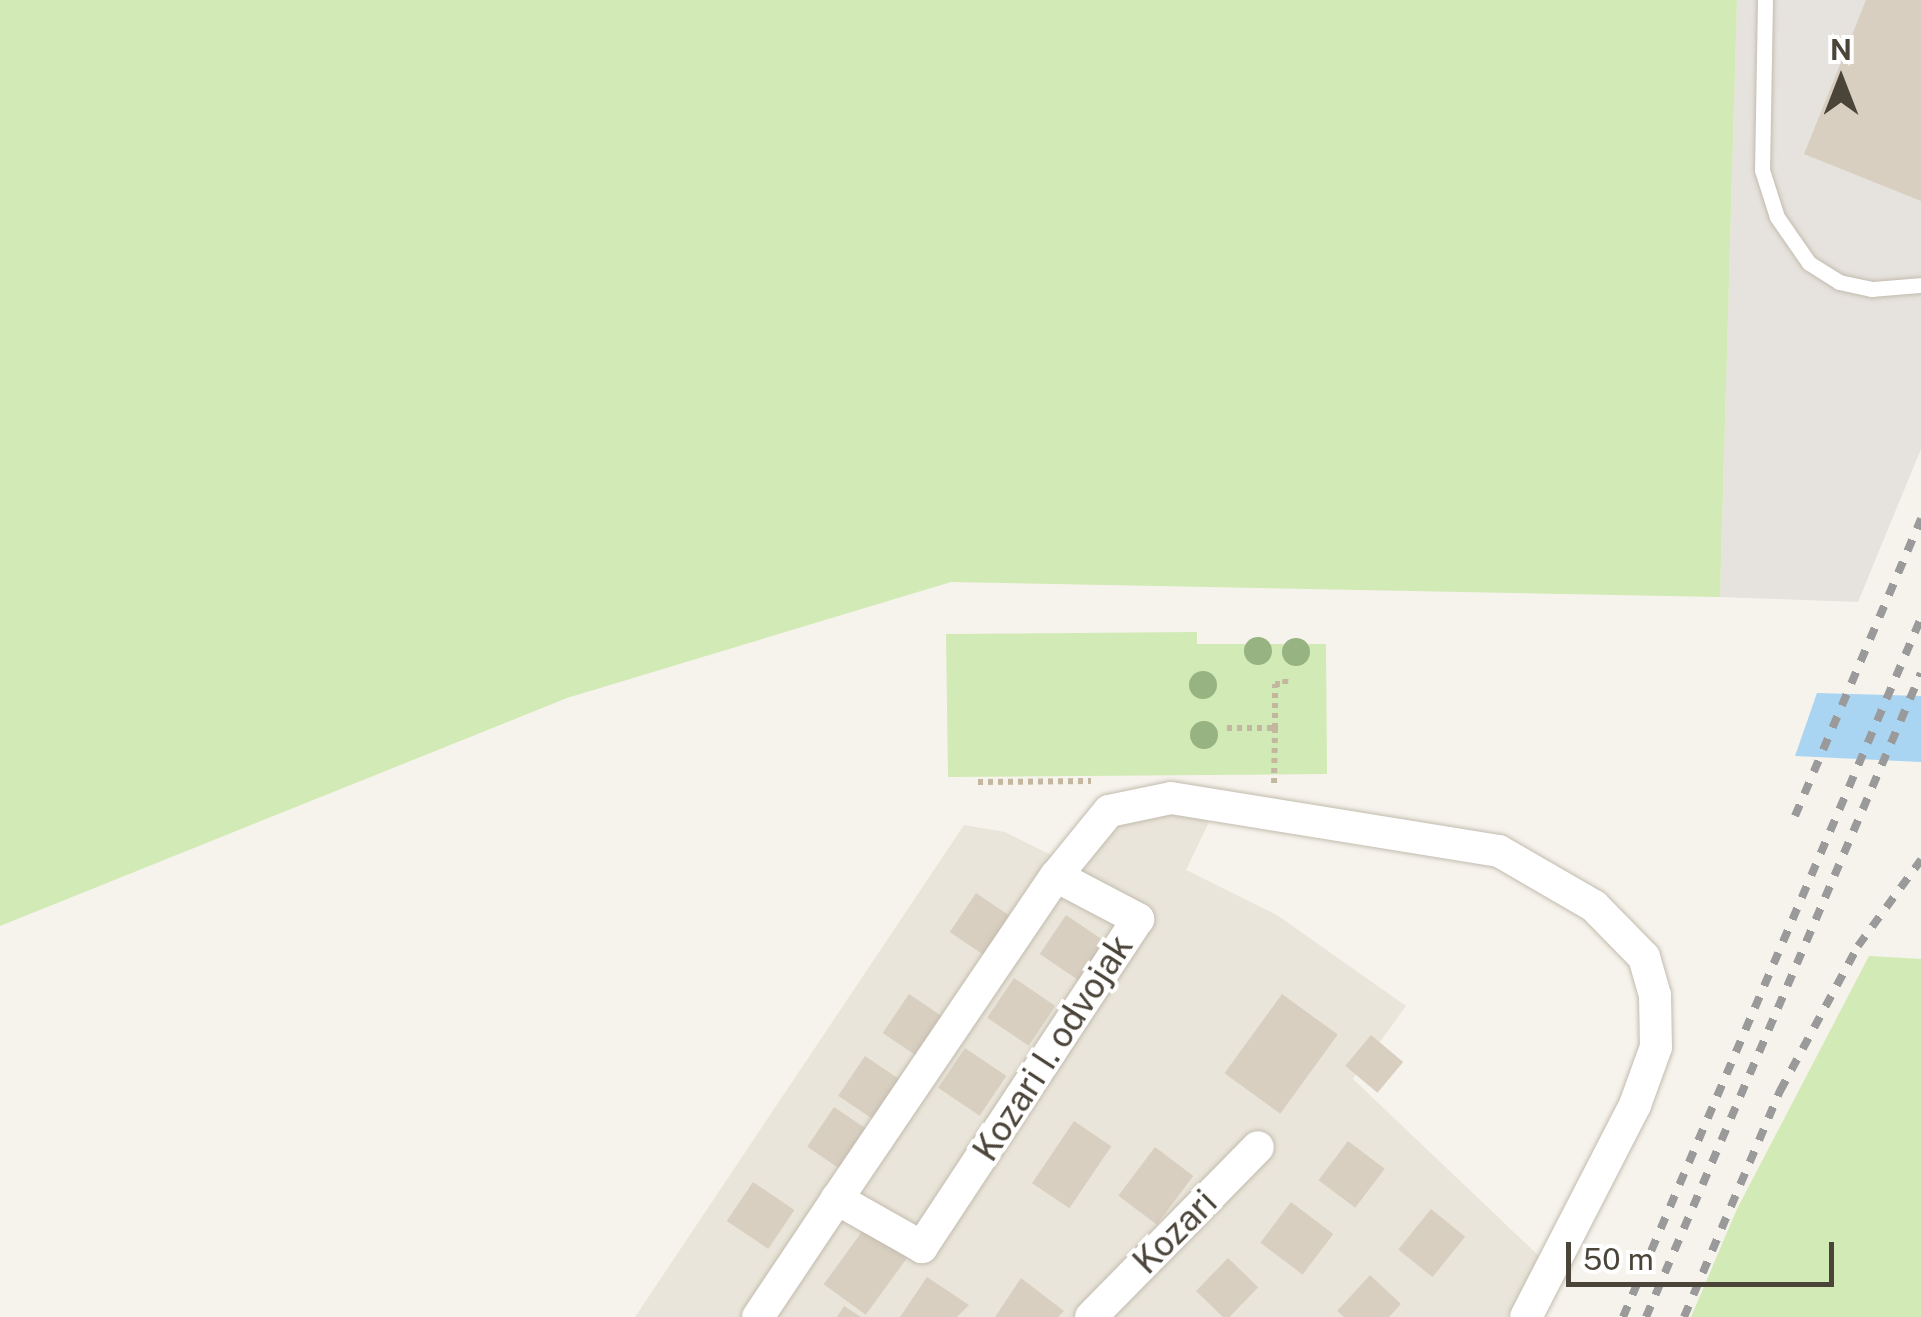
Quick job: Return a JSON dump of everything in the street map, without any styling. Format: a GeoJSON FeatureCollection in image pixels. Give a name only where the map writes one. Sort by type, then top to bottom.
{"type":"FeatureCollection","features":[{"type":"Feature","properties":{"kind":"street"},"geometry":{"type":"LineString","coordinates":[[758,1317],[1056,876],[1109,811],[1137,801],[1171,798],[1499,852],[1594,906],[1644,958],[1656,995],[1656,1047],[1635,1104],[1526,1317]]}},
{"type":"Feature","properties":{"kind":"street","name":"Kozari I. odvojak"},"geometry":{"type":"LineString","coordinates":[[837,1198],[922,1248],[1138,919],[1056,876]]}},
{"type":"Feature","properties":{"kind":"street","name":"Kozari"},"geometry":{"type":"LineString","coordinates":[[1091,1317],[1258,1147]]}},
{"type":"Feature","properties":{"kind":"lane"},"geometry":{"type":"LineString","coordinates":[[1765,0],[1762,170],[1777,217],[1809,262],[1839,282],[1872,289],[1921,285]]}},
{"type":"Feature","properties":{"kind":"path"},"geometry":{"type":"LineString","coordinates":[[1271,813],[1275,684],[1285,684],[1286,674]]}},
{"type":"Feature","properties":{"kind":"path"},"geometry":{"type":"LineString","coordinates":[[1227,728],[1275,728]]}},
{"type":"Feature","properties":{"kind":"shaded area"},"geometry":{"type":"Polygon","coordinates":[[[1737,0],[1921,0],[1921,449],[1858,602],[1720,597],[1737,0]]]}},
{"type":"Feature","properties":{"kind":"shaded area"},"geometry":{"type":"Polygon","coordinates":[[[1177,812],[1209,822],[1186,870],[1277,915],[1406,1006],[1353,1079],[1539,1256],[1507,1317],[635,1317],[964,825],[1005,832],[1071,865],[1127,816],[1177,812]]]}},
{"type":"Feature","properties":{"kind":"green space"},"geometry":{"type":"Polygon","coordinates":[[[0,0],[1737,0],[1720,597],[951,582],[567,698],[0,926],[0,0]]]}},
{"type":"Feature","properties":{"kind":"green space"},"geometry":{"type":"Polygon","coordinates":[[[1197,632],[1197,644],[1326,644],[1327,774],[948,777],[946,634],[1197,632]]]}},
{"type":"Feature","properties":{"kind":"green space"},"geometry":{"type":"Polygon","coordinates":[[[1869,956],[1921,959],[1921,1317],[1691,1317],[1737,1209],[1869,956]]]}},
{"type":"Feature","properties":{"kind":"water"},"geometry":{"type":"Polygon","coordinates":[[[1817,693],[1921,696],[1921,762],[1795,756],[1817,693]]]}},
{"type":"Feature","properties":{"kind":"building"},"geometry":{"type":"Polygon","coordinates":[[[1866,0],[1921,0],[1921,201],[1804,154],[1866,0]]]}},
{"type":"Feature","properties":{"kind":"building"},"geometry":{"type":"Polygon","coordinates":[[[976,893],[1017,921],[991,960],[950,932],[976,893]]]}},
{"type":"Feature","properties":{"kind":"building"},"geometry":{"type":"Polygon","coordinates":[[[1066,915],[1107,943],[1081,982],[1040,954],[1066,915]]]}},
{"type":"Feature","properties":{"kind":"building"},"geometry":{"type":"Polygon","coordinates":[[[1014,978],[1055,1006],[1029,1046],[987,1018],[1014,978]]]}},
{"type":"Feature","properties":{"kind":"building"},"geometry":{"type":"Polygon","coordinates":[[[909,994],[950,1022],[924,1061],[883,1033],[909,994]]]}},
{"type":"Feature","properties":{"kind":"building"},"geometry":{"type":"Polygon","coordinates":[[[1282,994],[1338,1035],[1280,1114],[1224,1073],[1282,994]]]}},
{"type":"Feature","properties":{"kind":"building"},"geometry":{"type":"Polygon","coordinates":[[[1371,1035],[1403,1062],[1377,1093],[1345,1066],[1371,1035]]]}},
{"type":"Feature","properties":{"kind":"building"},"geometry":{"type":"Polygon","coordinates":[[[965,1048],[1006,1076],[980,1116],[938,1088],[965,1048]]]}},
{"type":"Feature","properties":{"kind":"building"},"geometry":{"type":"Polygon","coordinates":[[[865,1056],[906,1084],[880,1124],[838,1096],[865,1056]]]}},
{"type":"Feature","properties":{"kind":"building"},"geometry":{"type":"Polygon","coordinates":[[[834,1107],[875,1135],[849,1175],[807,1147],[834,1107]]]}},
{"type":"Feature","properties":{"kind":"building"},"geometry":{"type":"Polygon","coordinates":[[[1074,1121],[1111,1146],[1069,1208],[1032,1183],[1074,1121]]]}},
{"type":"Feature","properties":{"kind":"building"},"geometry":{"type":"Polygon","coordinates":[[[1348,1141],[1385,1169],[1355,1208],[1319,1180],[1348,1141]]]}},
{"type":"Feature","properties":{"kind":"building"},"geometry":{"type":"Polygon","coordinates":[[[1155,1147],[1193,1176],[1157,1225],[1118,1196],[1155,1147]]]}},
{"type":"Feature","properties":{"kind":"building"},"geometry":{"type":"Polygon","coordinates":[[[753,1182],[794,1210],[768,1249],[727,1221],[753,1182]]]}},
{"type":"Feature","properties":{"kind":"building"},"geometry":{"type":"Polygon","coordinates":[[[1291,1202],[1333,1234],[1303,1275],[1260,1243],[1291,1202]]]}},
{"type":"Feature","properties":{"kind":"building"},"geometry":{"type":"Polygon","coordinates":[[[1431,1209],[1465,1237],[1432,1277],[1398,1249],[1431,1209]]]}},
{"type":"Feature","properties":{"kind":"building"},"geometry":{"type":"Polygon","coordinates":[[[866,1226],[908,1257],[866,1315],[824,1284],[866,1226]]]}},
{"type":"Feature","properties":{"kind":"building"},"geometry":{"type":"Polygon","coordinates":[[[1228,1258],[1258,1287],[1229,1317],[1223,1317],[1196,1291],[1228,1258]]]}},
{"type":"Feature","properties":{"kind":"building"},"geometry":{"type":"Polygon","coordinates":[[[1370,1275],[1401,1304],[1389,1317],[1344,1317],[1337,1311],[1370,1275]]]}},
{"type":"Feature","properties":{"kind":"building"},"geometry":{"type":"Polygon","coordinates":[[[927,1277],[969,1305],[957,1317],[900,1317],[927,1277]]]}},
{"type":"Feature","properties":{"kind":"building"},"geometry":{"type":"Polygon","coordinates":[[[1021,1278],[1064,1311],[1058,1317],[995,1317],[1021,1278]]]}},
{"type":"Feature","properties":{"kind":"building"},"geometry":{"type":"Polygon","coordinates":[[[844,1306],[861,1317],[837,1317],[844,1306]]]}},
{"type":"Feature","properties":{"kind":"railway"},"geometry":{"type":"LineString","coordinates":[[1795,816],[1921,519]]}},
{"type":"Feature","properties":{"kind":"railway"},"geometry":{"type":"LineString","coordinates":[[1623,1317],[1921,618]]}},
{"type":"Feature","properties":{"kind":"railway"},"geometry":{"type":"LineString","coordinates":[[1646,1317],[1921,673]]}},
{"type":"Feature","properties":{"kind":"railway"},"geometry":{"type":"LineString","coordinates":[[1684,1317],[1780,1091],[1858,946],[1921,860]]}}]}
